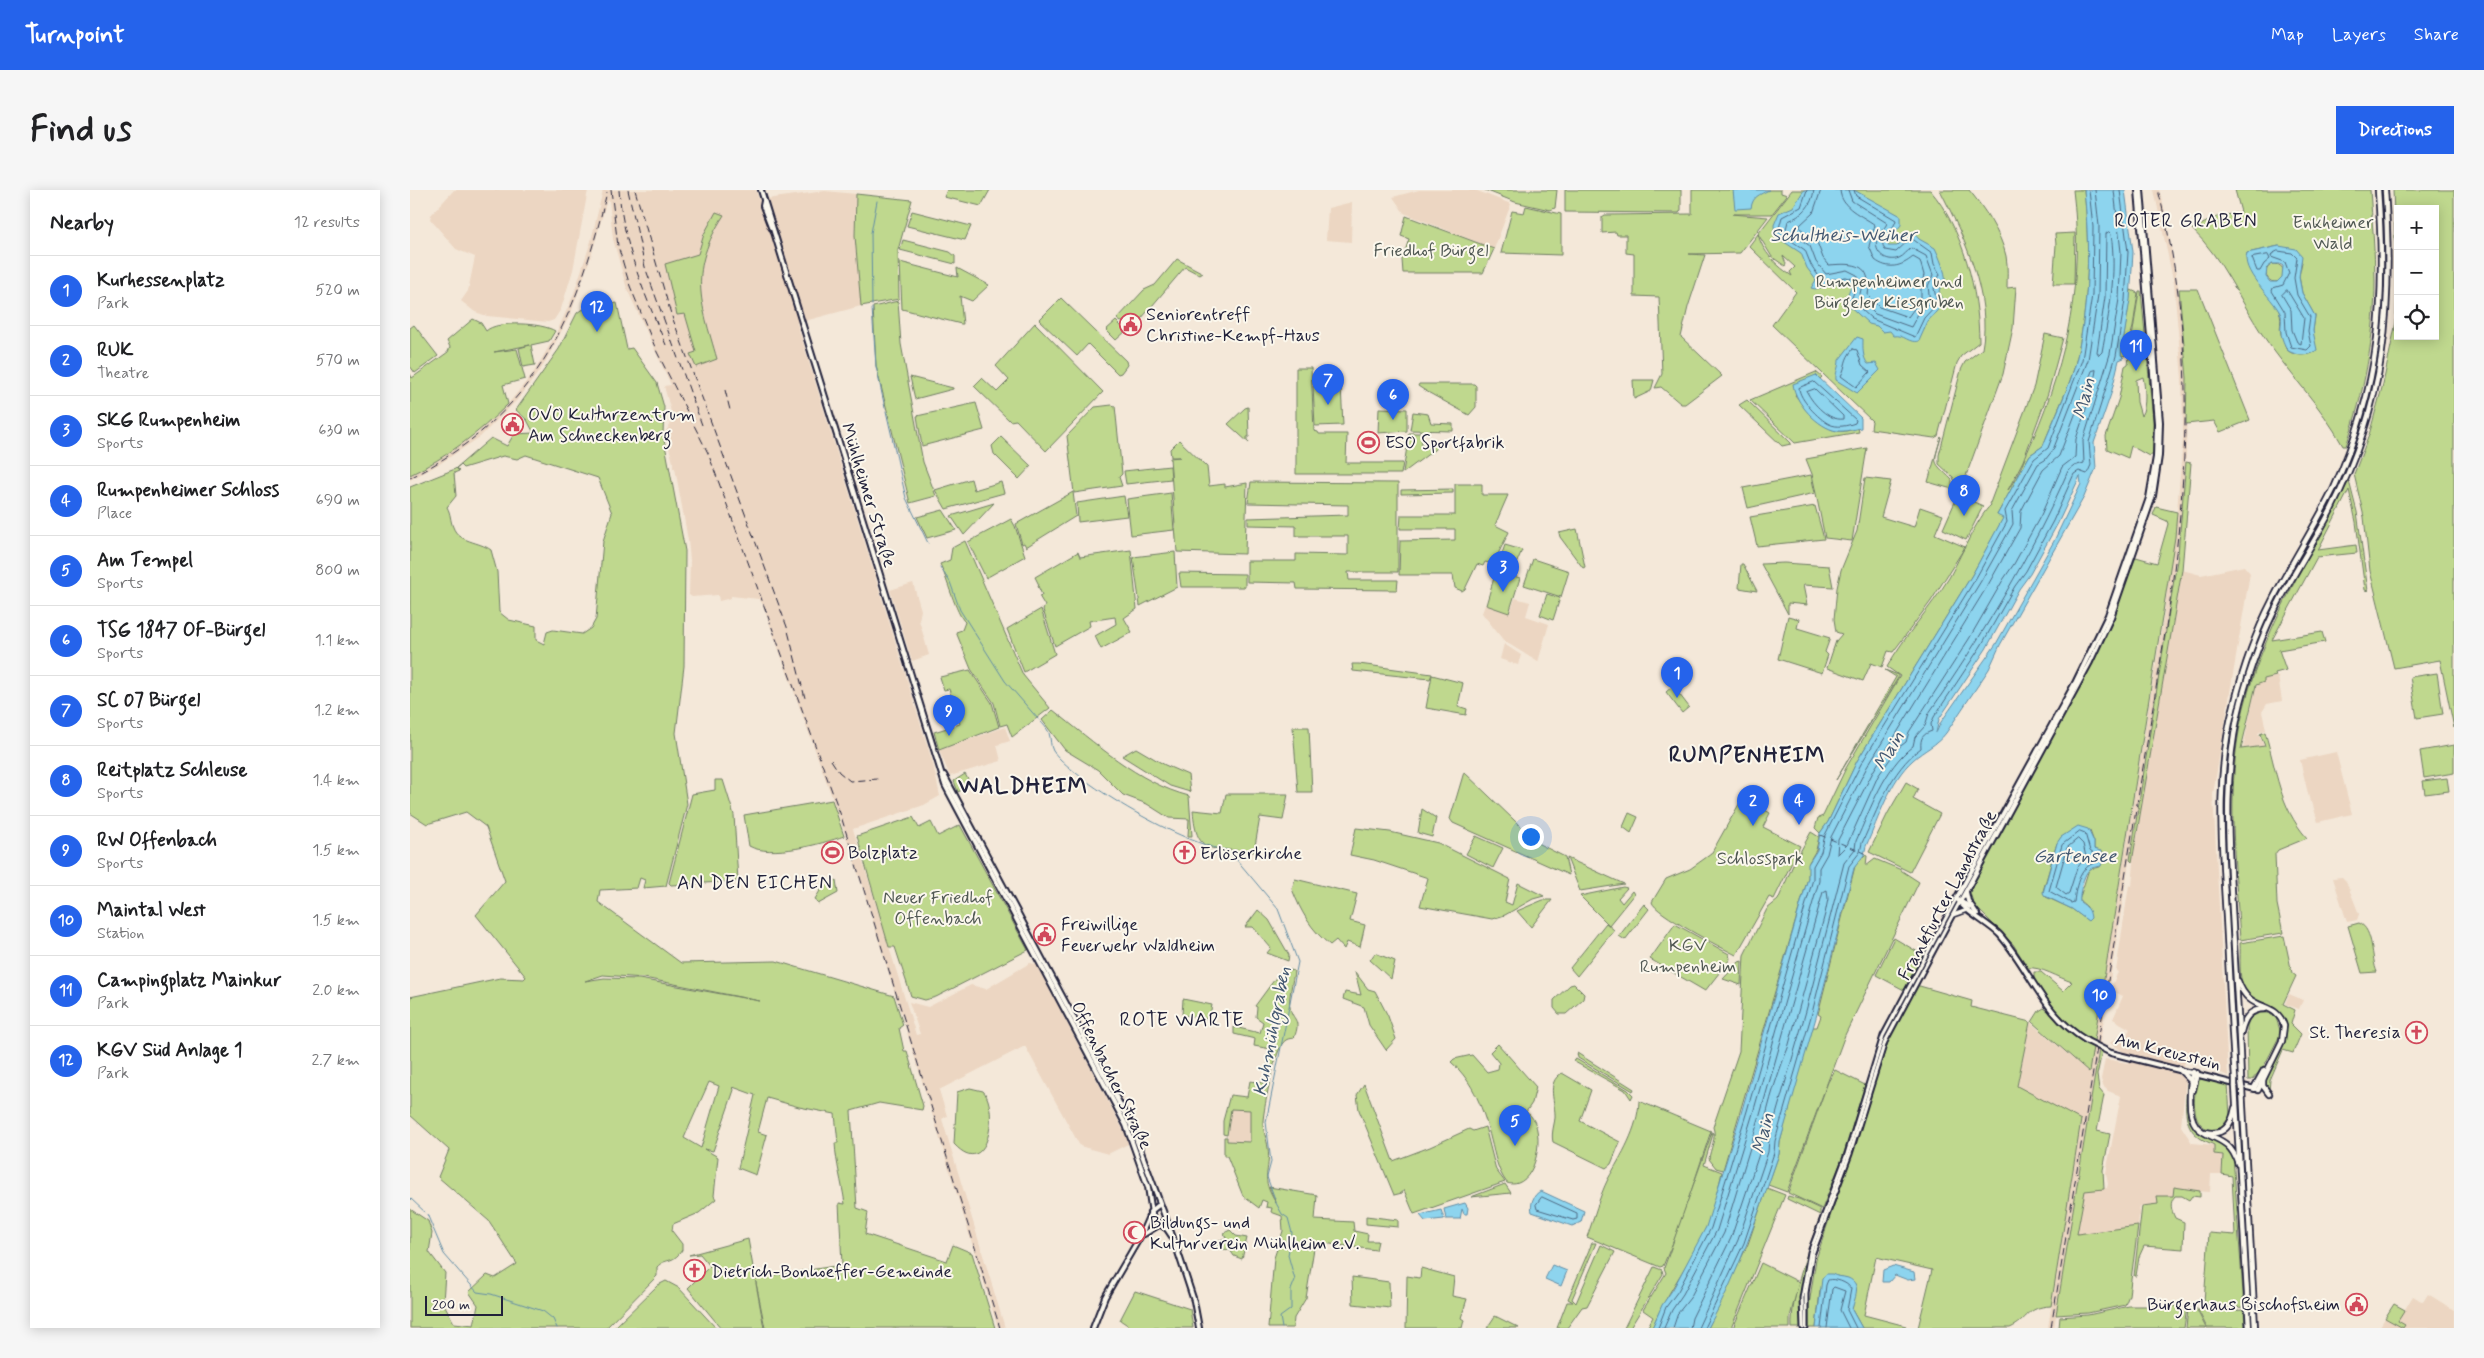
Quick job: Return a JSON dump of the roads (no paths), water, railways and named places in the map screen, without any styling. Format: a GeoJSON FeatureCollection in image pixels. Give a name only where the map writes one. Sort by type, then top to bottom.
{"type":"FeatureCollection","features":[{"type":"Feature","properties":{"kind":"highway"},"geometry":{"type":"LineString","coordinates":[[2249,1328],[2227,943],[2221,812],[2222,774],[2231,718],[2245,665],[2258,631],[2334,486],[2351,447],[2364,408],[2374,362],[2381,315],[2382,271],[2378,190]]}},
{"type":"Feature","properties":{"kind":"highway"},"geometry":{"type":"LineString","coordinates":[[2256,1328],[2227,805],[2230,766],[2236,723],[2247,681],[2263,637],[2288,584],[2334,502],[2352,461],[2370,410],[2381,363],[2387,316],[2389,258],[2385,190]]}},
{"type":"Feature","properties":{"kind":"highway"},"geometry":{"type":"LineString","coordinates":[[2236,971],[2245,997],[2253,1003],[2274,1011],[2282,1018],[2284,1026],[2282,1041],[2256,1089]]}},
{"type":"Feature","properties":{"kind":"highway"},"geometry":{"type":"LineString","coordinates":[[2240,1040],[2244,1020],[2255,1010],[2270,1010],[2282,1021],[2282,1036],[2256,1089]]}},
{"type":"Feature","properties":{"kind":"highway"},"geometry":{"type":"LineString","coordinates":[[2178,1069],[2191,1081]]}},
{"type":"Feature","properties":{"kind":"highway"},"geometry":{"type":"LineString","coordinates":[[2195,1073],[2192,1114],[2196,1125],[2202,1130],[2214,1133],[2225,1129],[2232,1118],[2236,1099]]}},
{"type":"Feature","properties":{"kind":"highway"},"geometry":{"type":"LineString","coordinates":[[2195,1073],[2191,1081],[2190,1114],[2194,1124],[2203,1134],[2228,1144],[2234,1152],[2240,1172]]}},
{"type":"Feature","properties":{"kind":"highway"},"geometry":{"type":"LineString","coordinates":[[2263,1078],[2263,1086],[2269,1094]]}},
{"type":"Feature","properties":{"kind":"main road","name":"Mühlheimer Straße"},"geometry":{"type":"LineString","coordinates":[[761,190],[764,201],[763,206],[774,232],[945,785],[1034,948]]}},
{"type":"Feature","properties":{"kind":"main road"},"geometry":{"type":"LineString","coordinates":[[2140,190],[2156,423],[2153,489]]}},
{"type":"Feature","properties":{"kind":"main road"},"geometry":{"type":"LineString","coordinates":[[2140,190],[2146,238],[2160,427],[2153,489]]}},
{"type":"Feature","properties":{"kind":"main road","name":"Frankfurter Landstraße"},"geometry":{"type":"LineString","coordinates":[[1804,1328],[1802,1298],[1810,1252],[1847,1154],[1883,1036],[1959,901],[1999,821],[2103,628],[2153,489]]}},
{"type":"Feature","properties":{"kind":"main road","name":"Frankfurter Landstraße"},"geometry":{"type":"LineString","coordinates":[[1804,1328],[1806,1293],[1812,1255],[1850,1154],[1885,1042],[2103,635],[2128,573],[2153,489]]}},
{"type":"Feature","properties":{"kind":"main road","name":"Mühlheimer Straße"},"geometry":{"type":"LineString","coordinates":[[939,766],[1034,948]]}},
{"type":"Feature","properties":{"kind":"main road"},"geometry":{"type":"LineString","coordinates":[[1953,915],[1970,909],[1966,890]]}},
{"type":"Feature","properties":{"kind":"main road","name":"Am Kreuzstein"},"geometry":{"type":"LineString","coordinates":[[1959,901],[1980,917],[2002,938],[2050,1010],[2065,1025],[2087,1041],[2112,1053],[2256,1089]]}},
{"type":"Feature","properties":{"kind":"main road","name":"Offenbacher Straße"},"geometry":{"type":"LineString","coordinates":[[1034,948],[1128,1119],[1173,1238],[1192,1294],[1199,1328]]}},
{"type":"Feature","properties":{"kind":"main road","name":"Offenbacher Straße"},"geometry":{"type":"LineString","coordinates":[[1034,948],[1126,1125],[1148,1187],[1150,1212],[1153,1220],[1167,1230],[1173,1238]]}},
{"type":"Feature","properties":{"kind":"main road"},"geometry":{"type":"LineString","coordinates":[[1093,1328],[1110,1288],[1140,1237],[1150,1212],[1160,1204]]}},
{"type":"Feature","properties":{"kind":"main road"},"geometry":{"type":"LineString","coordinates":[[1140,1237],[1164,1221],[1165,1216]]}},
{"type":"Feature","properties":{"kind":"water"},"geometry":{"type":"Polygon","coordinates":[[[1733,190],[1769,190],[1755,198],[1751,208],[1735,209],[1733,190]]]}},
{"type":"Feature","properties":{"kind":"water","name":"Schultheis-Weiher"},"geometry":{"type":"Polygon","coordinates":[[[1804,190],[1854,190],[1901,216],[1901,225],[1888,241],[1888,246],[1897,246],[1912,231],[1919,239],[1935,248],[1945,274],[1945,280],[1939,291],[1943,304],[1928,321],[1919,341],[1915,342],[1901,336],[1894,336],[1890,331],[1883,332],[1877,326],[1869,324],[1845,302],[1851,286],[1849,282],[1815,289],[1811,288],[1816,280],[1807,268],[1801,253],[1775,236],[1774,225],[1779,213],[1793,207],[1804,190]]]}},
{"type":"Feature","properties":{"kind":"water","name":"Main"},"geometry":{"type":"Polygon","coordinates":[[[2084,190],[2125,190],[2133,252],[2130,300],[2121,355],[2124,358],[2119,360],[2111,394],[2094,443],[2096,468],[2084,497],[2000,645],[1989,669],[1946,733],[1939,741],[1913,760],[1898,778],[1891,789],[1866,846],[1864,855],[1854,868],[1817,1014],[1780,1142],[1779,1154],[1747,1243],[1719,1307],[1708,1328],[1652,1328],[1662,1305],[1673,1289],[1706,1227],[1742,1110],[1808,878],[1808,864],[1817,850],[1820,833],[1828,822],[1857,761],[1972,575],[2003,518],[1997,515],[2030,455],[2043,446],[2067,390],[2075,367],[2084,316],[2088,253],[2084,190]],[[2080,476],[2058,523],[2030,574],[2019,589],[1986,649],[1939,719],[1936,733],[1941,722],[1996,644],[2054,541],[2081,484],[2080,476]]]}},
{"type":"Feature","properties":{"kind":"water"},"geometry":{"type":"Polygon","coordinates":[[[2279,246],[2296,249],[2302,256],[2299,277],[2302,293],[2315,316],[2313,331],[2317,350],[2310,354],[2302,355],[2294,354],[2287,350],[2281,334],[2281,315],[2252,276],[2246,260],[2247,253],[2279,246]],[[2272,264],[2267,268],[2266,277],[2270,282],[2277,282],[2282,277],[2283,266],[2272,264]]]}},
{"type":"Feature","properties":{"kind":"water"},"geometry":{"type":"Polygon","coordinates":[[[1857,337],[1863,339],[1863,352],[1868,364],[1876,363],[1880,370],[1857,393],[1836,380],[1836,377],[1839,360],[1857,337]]]}},
{"type":"Feature","properties":{"kind":"water"},"geometry":{"type":"Polygon","coordinates":[[[1816,375],[1861,418],[1861,428],[1837,431],[1822,425],[1809,414],[1798,399],[1793,384],[1816,375]]]}},
{"type":"Feature","properties":{"kind":"water","name":"Gartensee"},"geometry":{"type":"Polygon","coordinates":[[[2078,826],[2088,829],[2094,842],[2094,849],[2101,851],[2104,856],[2101,866],[2089,870],[2082,885],[2080,902],[2090,912],[2091,918],[2088,921],[2072,909],[2045,896],[2043,893],[2057,843],[2061,837],[2078,826]]]}},
{"type":"Feature","properties":{"kind":"water"},"geometry":{"type":"Polygon","coordinates":[[[1541,1191],[1584,1211],[1581,1222],[1572,1226],[1532,1212],[1533,1200],[1538,1192],[1541,1191]]]}},
{"type":"Feature","properties":{"kind":"water"},"geometry":{"type":"Polygon","coordinates":[[[1465,1203],[1468,1208],[1467,1214],[1464,1214],[1462,1209],[1460,1219],[1446,1219],[1444,1209],[1465,1203]]]}},
{"type":"Feature","properties":{"kind":"water"},"geometry":{"type":"Polygon","coordinates":[[[1441,1210],[1444,1219],[1425,1221],[1420,1215],[1441,1210]]]}},
{"type":"Feature","properties":{"kind":"water"},"geometry":{"type":"Polygon","coordinates":[[[1552,1265],[1567,1271],[1561,1286],[1545,1279],[1552,1265]]]}},
{"type":"Feature","properties":{"kind":"water"},"geometry":{"type":"Polygon","coordinates":[[[1893,1266],[1914,1272],[1915,1279],[1908,1280],[1895,1275],[1889,1282],[1882,1282],[1883,1270],[1893,1266]]]}},
{"type":"Feature","properties":{"kind":"water"},"geometry":{"type":"Polygon","coordinates":[[[1826,1274],[1848,1278],[1855,1284],[1856,1292],[1852,1310],[1862,1328],[1816,1328],[1822,1279],[1826,1274]]]}},
{"type":"Feature","properties":{"kind":"waterway","name":"Kuhmühlgraben"},"geometry":{"type":"LineString","coordinates":[[872,305],[871,233],[877,201]]}},
{"type":"Feature","properties":{"kind":"waterway","name":"Kuhmühlgraben"},"geometry":{"type":"LineString","coordinates":[[872,308],[876,366],[885,408]]}},
{"type":"Feature","properties":{"kind":"waterway","name":"Kuhmühlgraben"},"geometry":{"type":"LineString","coordinates":[[886,411],[906,498],[928,543]]}},
{"type":"Feature","properties":{"kind":"waterway","name":"Kuhmühlgraben"},"geometry":{"type":"LineString","coordinates":[[940,567],[950,582],[960,610],[1005,681],[1038,719]]}},
{"type":"Feature","properties":{"kind":"waterway","name":"Kuhmühlgraben"},"geometry":{"type":"LineString","coordinates":[[1040,721],[1049,733],[1053,751],[1066,765],[1085,780],[1134,812],[1161,826],[1186,838],[1227,850]]}},
{"type":"Feature","properties":{"kind":"waterway","name":"Kuhmühlgraben"},"geometry":{"type":"LineString","coordinates":[[1231,853],[1278,909],[1298,962],[1266,1122],[1271,1162],[1267,1177],[1276,1202]]}},
{"type":"Feature","properties":{"kind":"waterway"},"geometry":{"type":"LineString","coordinates":[[410,1198],[427,1214],[444,1254],[477,1292],[491,1294],[543,1311],[553,1319],[557,1328]]}},
{"type":"Feature","properties":{"kind":"waterway","name":"Kuhmühlgraben"},"geometry":{"type":"LineString","coordinates":[[1276,1203],[1282,1214],[1288,1218],[1292,1233],[1288,1255],[1295,1280],[1291,1290],[1291,1309],[1280,1317],[1282,1328]]}},
{"type":"Feature","properties":{"kind":"railway"},"geometry":{"type":"LineString","coordinates":[[611,190],[618,246],[630,286],[657,352],[708,453],[840,813],[1000,1328]]}},
{"type":"Feature","properties":{"kind":"railway"},"geometry":{"type":"LineString","coordinates":[[619,190],[621,210],[630,250],[666,345]]}},
{"type":"Feature","properties":{"kind":"railway"},"geometry":{"type":"LineString","coordinates":[[628,190],[645,267],[702,425]]}},
{"type":"Feature","properties":{"kind":"railway"},"geometry":{"type":"LineString","coordinates":[[635,190],[671,314],[787,627],[805,698]]}},
{"type":"Feature","properties":{"kind":"railway"},"geometry":{"type":"LineString","coordinates":[[2051,1328],[2168,615],[2181,507],[2185,402],[2183,350],[2179,298],[2158,190]]}},
{"type":"Feature","properties":{"kind":"railway"},"geometry":{"type":"LineString","coordinates":[[410,478],[453,453],[489,425],[519,394],[543,360],[564,324],[580,283],[607,192]]}},
{"type":"Feature","properties":{"kind":"railway"},"geometry":{"type":"LineString","coordinates":[[725,390],[730,410]]}},
{"type":"Feature","properties":{"kind":"railway"},"geometry":{"type":"LineString","coordinates":[[831,760],[839,772],[850,781],[878,779]]}},
{"type":"Feature","properties":{"kind":"place","name":"Seniorentreff Christine-Kempf-Haus"},"geometry":{"type":"Point","coordinates":[1130,324]}},
{"type":"Feature","properties":{"kind":"place","name":"KGV Süd Anlage 1"},"geometry":{"type":"Point","coordinates":[597,332]}},
{"type":"Feature","properties":{"kind":"place","name":"Campingplatz Mainkur"},"geometry":{"type":"Point","coordinates":[2136,371]}},
{"type":"Feature","properties":{"kind":"place","name":"SC 07 Bürgel"},"geometry":{"type":"Point","coordinates":[1328,405]}},
{"type":"Feature","properties":{"kind":"place","name":"TSG 1847 OF-Bürgel"},"geometry":{"type":"Point","coordinates":[1393,420]}},
{"type":"Feature","properties":{"kind":"place","name":"OVO Kulturzentrum Am Schneckenberg"},"geometry":{"type":"Point","coordinates":[512,424]}},
{"type":"Feature","properties":{"kind":"place","name":"ESO Sportfabrik"},"geometry":{"type":"Point","coordinates":[1369,442]}},
{"type":"Feature","properties":{"kind":"place","name":"Reitplatz Schleuse"},"geometry":{"type":"Point","coordinates":[1964,516]}},
{"type":"Feature","properties":{"kind":"place","name":"SKG Rumpenheim"},"geometry":{"type":"Point","coordinates":[1503,592]}},
{"type":"Feature","properties":{"kind":"place","name":"Kurhessenplatz"},"geometry":{"type":"Point","coordinates":[1677,698]}},
{"type":"Feature","properties":{"kind":"place","name":"RW Offenbach"},"geometry":{"type":"Point","coordinates":[949,736]}},
{"type":"Feature","properties":{"kind":"place","name":"Rumpenheimer Schloss"},"geometry":{"type":"Point","coordinates":[1799,825]}},
{"type":"Feature","properties":{"kind":"place","name":"RUK"},"geometry":{"type":"Point","coordinates":[1753,826]}},
{"type":"Feature","properties":{"kind":"place","name":"Bolzplatz"},"geometry":{"type":"Point","coordinates":[832,852]}},
{"type":"Feature","properties":{"kind":"place","name":"Erlöserkirche"},"geometry":{"type":"Point","coordinates":[1184,853]}},
{"type":"Feature","properties":{"kind":"place","name":"Freiwillige Feuerwehr Waldheim"},"geometry":{"type":"Point","coordinates":[1045,934]}},
{"type":"Feature","properties":{"kind":"place","name":"Maintal West"},"geometry":{"type":"Point","coordinates":[2100,1020]}},
{"type":"Feature","properties":{"kind":"place","name":"St. Theresia"},"geometry":{"type":"Point","coordinates":[2417,1032]}},
{"type":"Feature","properties":{"kind":"place","name":"Am Tempel"},"geometry":{"type":"Point","coordinates":[1515,1146]}},
{"type":"Feature","properties":{"kind":"place","name":"Bildungs- und Kulturverein Mühlheim e.V."},"geometry":{"type":"Point","coordinates":[1134,1232]}},
{"type":"Feature","properties":{"kind":"place","name":"Dietrich-Bonhoeffer-Gemeinde"},"geometry":{"type":"Point","coordinates":[695,1271]}},
{"type":"Feature","properties":{"kind":"place","name":"Bürgerhaus Bischofsheim"},"geometry":{"type":"Point","coordinates":[2356,1304]}},
{"type":"Feature","properties":{"kind":"district","name":"ROTER GRABEN"},"geometry":{"type":"Point","coordinates":[2186,220]}},
{"type":"Feature","properties":{"kind":"district","name":"RUMPENHEIM"},"geometry":{"type":"Point","coordinates":[1747,754]}},
{"type":"Feature","properties":{"kind":"district","name":"WALDHEIM"},"geometry":{"type":"Point","coordinates":[1023,785]}},
{"type":"Feature","properties":{"kind":"district","name":"AN DEN EICHEN"},"geometry":{"type":"Point","coordinates":[755,882]}},
{"type":"Feature","properties":{"kind":"district","name":"ROTE WARTE"},"geometry":{"type":"Point","coordinates":[1182,1019]}},
{"type":"Feature","properties":{"kind":"park label","name":"Enkheimer Wald"},"geometry":{"type":"Point","coordinates":[2333,232]}},
{"type":"Feature","properties":{"kind":"park label","name":"Friedhof Bürgel"},"geometry":{"type":"Point","coordinates":[1431,250]}},
{"type":"Feature","properties":{"kind":"park label","name":"Rumpenheimer und Bürgeler Kiesgruben"},"geometry":{"type":"Point","coordinates":[1889,291]}},
{"type":"Feature","properties":{"kind":"park label","name":"Schlosspark"},"geometry":{"type":"Point","coordinates":[1760,858]}},
{"type":"Feature","properties":{"kind":"park label","name":"Neuer Friedhof Offenbach"},"geometry":{"type":"Point","coordinates":[938,908]}},
{"type":"Feature","properties":{"kind":"park label","name":"KGV Rumpenheim"},"geometry":{"type":"Point","coordinates":[1688,955]}}]}
